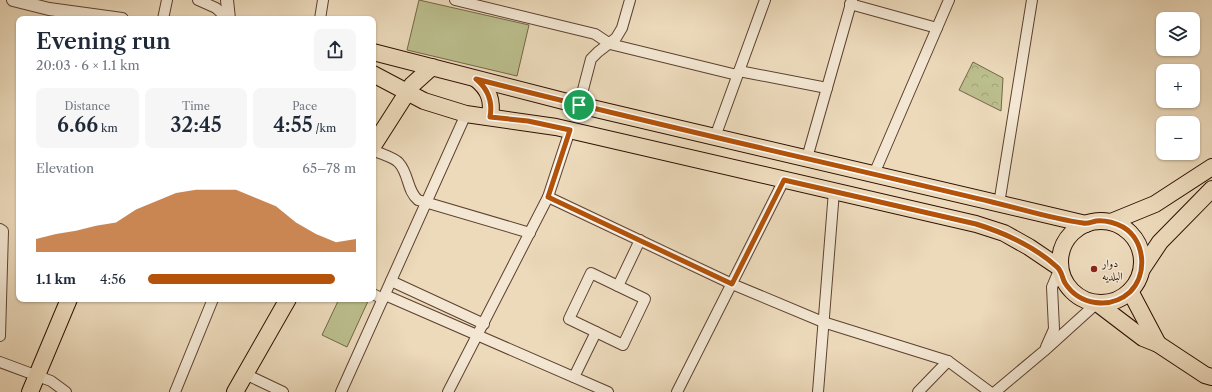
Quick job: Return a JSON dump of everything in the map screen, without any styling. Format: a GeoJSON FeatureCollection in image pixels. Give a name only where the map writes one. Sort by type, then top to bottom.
{"type":"FeatureCollection","features":[{"type":"Feature","properties":{"kind":"main road"},"geometry":{"type":"LineString","coordinates":[[376,53],[579,105],[1086,224]]}},
{"type":"Feature","properties":{"kind":"main road"},"geometry":{"type":"LineString","coordinates":[[376,141],[407,92],[418,78],[432,67]]}},
{"type":"Feature","properties":{"kind":"main road"},"geometry":{"type":"LineString","coordinates":[[376,76],[424,101],[466,114],[528,121],[570,130],[976,224],[1004,233],[1029,247],[1060,268]]}},
{"type":"Feature","properties":{"kind":"main road"},"geometry":{"type":"LineString","coordinates":[[476,79],[488,93],[491,105],[490,117]]}},
{"type":"Feature","properties":{"kind":"main road"},"geometry":{"type":"LineString","coordinates":[[737,169],[744,160],[753,154],[764,151],[775,151]]}},
{"type":"Feature","properties":{"kind":"main road"},"geometry":{"type":"LineString","coordinates":[[1111,222],[1155,204],[1212,167]]}},
{"type":"Feature","properties":{"kind":"main road"},"geometry":{"type":"LineString","coordinates":[[1142,269],[1142,253],[1136,239],[1125,228],[1111,222],[1098,221],[1086,224],[1074,231],[1065,242],[1060,255],[1060,268],[1064,282],[1073,292],[1084,300],[1097,303],[1109,302],[1121,298],[1130,291],[1138,281],[1142,269],[1160,242],[1212,189]]}},
{"type":"Feature","properties":{"kind":"main road"},"geometry":{"type":"LineString","coordinates":[[1130,291],[1158,344]]}},
{"type":"Feature","properties":{"kind":"main road"},"geometry":{"type":"LineString","coordinates":[[30,392],[32,374],[57,302]]}},
{"type":"Feature","properties":{"kind":"main road"},"geometry":{"type":"LineString","coordinates":[[20,392],[32,374],[68,302]]}},
{"type":"Feature","properties":{"kind":"main road"},"geometry":{"type":"LineString","coordinates":[[235,392],[286,302]]}},
{"type":"Feature","properties":{"kind":"main road"},"geometry":{"type":"LineString","coordinates":[[1097,303],[1143,338],[1158,344],[1205,375],[1212,377]]}},
{"type":"Feature","properties":{"kind":"street"},"geometry":{"type":"LineString","coordinates":[[13,0],[49,9],[100,16]]}},
{"type":"Feature","properties":{"kind":"street"},"geometry":{"type":"LineString","coordinates":[[163,16],[167,0]]}},
{"type":"Feature","properties":{"kind":"street"},"geometry":{"type":"LineString","coordinates":[[198,0],[216,8],[225,16]]}},
{"type":"Feature","properties":{"kind":"street"},"geometry":{"type":"LineString","coordinates":[[227,0],[229,16]]}},
{"type":"Feature","properties":{"kind":"street"},"geometry":{"type":"LineString","coordinates":[[320,16],[323,0]]}},
{"type":"Feature","properties":{"kind":"street"},"geometry":{"type":"LineString","coordinates":[[455,0],[595,34],[610,44],[738,73],[827,88]]}},
{"type":"Feature","properties":{"kind":"street"},"geometry":{"type":"LineString","coordinates":[[499,10],[502,0]]}},
{"type":"Feature","properties":{"kind":"street"},"geometry":{"type":"LineString","coordinates":[[579,105],[591,59],[610,44],[622,28],[630,0]]}},
{"type":"Feature","properties":{"kind":"street"},"geometry":{"type":"LineString","coordinates":[[715,137],[765,0]]}},
{"type":"Feature","properties":{"kind":"street"},"geometry":{"type":"LineString","coordinates":[[874,174],[949,0]]}},
{"type":"Feature","properties":{"kind":"street"},"geometry":{"type":"LineString","coordinates":[[999,204],[1032,0]]}},
{"type":"Feature","properties":{"kind":"street"},"geometry":{"type":"LineString","coordinates":[[807,158],[851,2],[937,28]]}},
{"type":"Feature","properties":{"kind":"street"},"geometry":{"type":"LineString","coordinates":[[341,392],[466,114]]}},
{"type":"Feature","properties":{"kind":"street"},"geometry":{"type":"LineString","coordinates":[[448,392],[548,197],[570,130]]}},
{"type":"Feature","properties":{"kind":"street"},"geometry":{"type":"LineString","coordinates":[[376,151],[399,162],[409,183],[412,195],[418,200],[530,233]]}},
{"type":"Feature","properties":{"kind":"street"},"geometry":{"type":"LineString","coordinates":[[679,391],[784,180]]}},
{"type":"Feature","properties":{"kind":"street"},"geometry":{"type":"LineString","coordinates":[[818,392],[834,191]]}},
{"type":"Feature","properties":{"kind":"street"},"geometry":{"type":"LineString","coordinates":[[548,197],[732,284],[823,322],[948,361],[990,392]]}},
{"type":"Feature","properties":{"kind":"street"},"geometry":{"type":"LineString","coordinates":[[0,229],[3,231],[0,336]]}},
{"type":"Feature","properties":{"kind":"street"},"geometry":{"type":"LineString","coordinates":[[618,286],[640,240]]}},
{"type":"Feature","properties":{"kind":"street"},"geometry":{"type":"LineString","coordinates":[[1044,351],[1054,330],[1052,287],[1060,268]]}},
{"type":"Feature","properties":{"kind":"street"},"geometry":{"type":"LineString","coordinates":[[591,273],[645,299],[623,345],[596,332],[569,319],[591,273]]}},
{"type":"Feature","properties":{"kind":"street"},"geometry":{"type":"LineString","coordinates":[[391,281],[484,324]]}},
{"type":"Feature","properties":{"kind":"street"},"geometry":{"type":"LineString","coordinates":[[376,295],[478,336],[608,392]]}},
{"type":"Feature","properties":{"kind":"street"},"geometry":{"type":"LineString","coordinates":[[175,392],[212,302]]}},
{"type":"Feature","properties":{"kind":"street"},"geometry":{"type":"LineString","coordinates":[[995,392],[1044,351],[1097,303]]}},
{"type":"Feature","properties":{"kind":"street"},"geometry":{"type":"LineString","coordinates":[[574,377],[596,332]]}},
{"type":"Feature","properties":{"kind":"street"},"geometry":{"type":"LineString","coordinates":[[918,392],[948,361]]}},
{"type":"Feature","properties":{"kind":"street"},"geometry":{"type":"LineString","coordinates":[[0,362],[51,381],[66,392]]}},
{"type":"Feature","properties":{"kind":"street"},"geometry":{"type":"LineString","coordinates":[[245,374],[283,392]]}},
{"type":"Feature","properties":{"kind":"green space"},"geometry":{"type":"Polygon","coordinates":[[[419,0],[529,25],[517,76],[407,50],[419,0]]]}},
{"type":"Feature","properties":{"kind":"green space"},"geometry":{"type":"Polygon","coordinates":[[[973,62],[1003,78],[1001,111],[959,90],[973,62]]]}},
{"type":"Feature","properties":{"kind":"green space"},"geometry":{"type":"Polygon","coordinates":[[[338,302],[368,302],[347,347],[322,335],[338,302]]]}},
{"type":"Feature","properties":{"kind":"place","name":"دوار البلديه"},"geometry":{"type":"Point","coordinates":[1094,269]}},
{"type":"Feature","properties":{"kind":"route"},"geometry":{"type":"LineString","coordinates":[[476,79],[579,105],[1086,224],[1098,221],[1111,222],[1125,228],[1136,239],[1142,253],[1142,269],[1138,281],[1130,291],[1121,298],[1109,302],[1097,303],[1084,300],[1073,292],[1064,282],[1060,268],[1029,247],[1004,233],[976,224],[784,180],[732,284],[548,197],[570,130],[528,121],[490,117],[490,98],[485,87],[476,79]]}}]}
